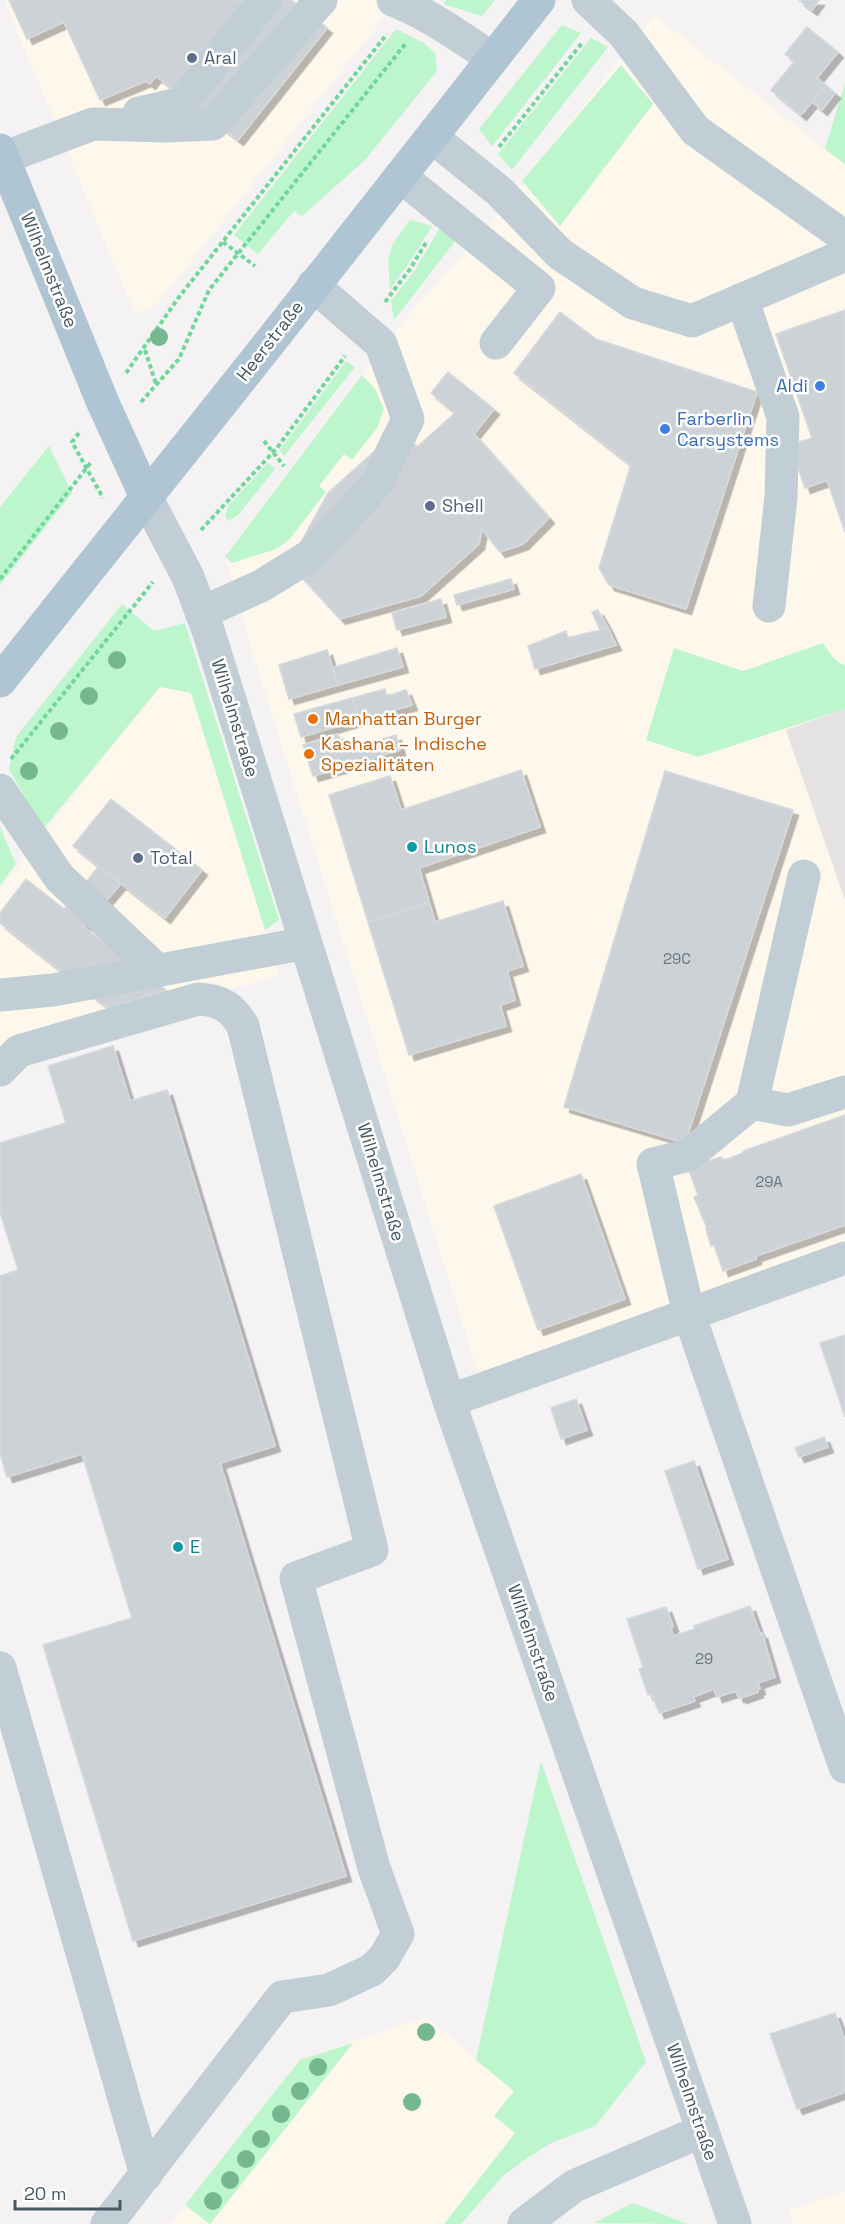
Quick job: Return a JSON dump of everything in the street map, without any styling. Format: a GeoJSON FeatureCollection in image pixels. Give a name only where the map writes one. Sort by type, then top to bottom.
{"type":"FeatureCollection","features":[{"type":"Feature","properties":{"kind":"main road","name":"Heerstraße"},"geometry":{"type":"LineString","coordinates":[[5,665],[146,497],[539,0]]}},
{"type":"Feature","properties":{"kind":"main road","name":"Wilhelmstraße"},"geometry":{"type":"LineString","coordinates":[[2,154],[103,403],[146,497]]}},
{"type":"Feature","properties":{"kind":"street"},"geometry":{"type":"LineString","coordinates":[[2,154],[93,124],[182,103],[265,0]]}},
{"type":"Feature","properties":{"kind":"street"},"geometry":{"type":"LineString","coordinates":[[93,124],[165,126],[213,124],[321,0]]}},
{"type":"Feature","properties":{"kind":"street"},"geometry":{"type":"LineString","coordinates":[[588,0],[624,34],[695,130],[845,237]]}},
{"type":"Feature","properties":{"kind":"street"},"geometry":{"type":"LineString","coordinates":[[403,4],[492,58]]}},
{"type":"Feature","properties":{"kind":"street"},"geometry":{"type":"LineString","coordinates":[[432,136],[500,192],[560,254],[633,303],[692,321],[845,255]]}},
{"type":"Feature","properties":{"kind":"street"},"geometry":{"type":"LineString","coordinates":[[400,176],[539,288],[496,343]]}},
{"type":"Feature","properties":{"kind":"street"},"geometry":{"type":"LineString","coordinates":[[201,612],[261,586],[311,555],[377,483],[408,419],[381,344],[313,285]]}},
{"type":"Feature","properties":{"kind":"street"},"geometry":{"type":"LineString","coordinates":[[742,299],[783,417],[781,497],[769,606]]}},
{"type":"Feature","properties":{"kind":"street","name":"Wilhelmstraße"},"geometry":{"type":"LineString","coordinates":[[146,497],[188,577],[201,612],[449,1401],[735,2224]]}},
{"type":"Feature","properties":{"kind":"street"},"geometry":{"type":"LineString","coordinates":[[4,777],[59,877],[158,970]]}},
{"type":"Feature","properties":{"kind":"street"},"geometry":{"type":"LineString","coordinates":[[804,876],[752,1103],[689,1155],[653,1164],[689,1314],[845,1767]]}},
{"type":"Feature","properties":{"kind":"street"},"geometry":{"type":"LineString","coordinates":[[0,995],[53,990],[306,942]]}},
{"type":"Feature","properties":{"kind":"street"},"geometry":{"type":"LineString","coordinates":[[0,1070],[19,1052],[198,999],[212,999],[225,1004],[236,1014],[243,1026],[372,1550],[296,1578],[374,1868],[398,1934],[384,1958],[372,1970],[329,1990],[282,1997],[107,2224]]}},
{"type":"Feature","properties":{"kind":"street"},"geometry":{"type":"LineString","coordinates":[[752,1103],[788,1110],[845,1092]]}},
{"type":"Feature","properties":{"kind":"street"},"geometry":{"type":"LineString","coordinates":[[449,1401],[845,1258]]}},
{"type":"Feature","properties":{"kind":"street"},"geometry":{"type":"LineString","coordinates":[[0,1668],[146,2175]]}},
{"type":"Feature","properties":{"kind":"street"},"geometry":{"type":"LineString","coordinates":[[524,2224],[542,2208],[574,2186],[702,2131]]}},
{"type":"Feature","properties":{"kind":"path"},"geometry":{"type":"LineString","coordinates":[[103,403],[145,349],[179,297],[403,4]]}},
{"type":"Feature","properties":{"kind":"path"},"geometry":{"type":"LineString","coordinates":[[179,359],[209,290],[238,253],[403,4]]}},
{"type":"Feature","properties":{"kind":"path"},"geometry":{"type":"LineString","coordinates":[[223,242],[255,266]]}},
{"type":"Feature","properties":{"kind":"path"},"geometry":{"type":"LineString","coordinates":[[145,349],[156,384]]}},
{"type":"Feature","properties":{"kind":"path"},"geometry":{"type":"LineString","coordinates":[[227,502],[272,452],[342,359]]}},
{"type":"Feature","properties":{"kind":"path"},"geometry":{"type":"LineString","coordinates":[[264,441],[284,466]]}},
{"type":"Feature","properties":{"kind":"path"},"geometry":{"type":"LineString","coordinates":[[0,579],[74,484]]}},
{"type":"Feature","properties":{"kind":"path"},"geometry":{"type":"LineString","coordinates":[[4,777],[137,602]]}},
{"type":"Feature","properties":{"kind":"shaded area"},"geometry":{"type":"Polygon","coordinates":[[[4,0],[398,0],[157,304],[135,314],[4,0]]]}},
{"type":"Feature","properties":{"kind":"shaded area"},"geometry":{"type":"Polygon","coordinates":[[[655,15],[825,149],[845,143],[845,709],[786,730],[845,900],[845,1266],[485,1395],[253,654],[225,557],[405,319],[489,225],[655,15]]]}},
{"type":"Feature","properties":{"kind":"shaded area"},"geometry":{"type":"Polygon","coordinates":[[[160,686],[192,693],[279,976],[229,990],[184,988],[0,1046],[0,889],[160,686]]]}},
{"type":"Feature","properties":{"kind":"shaded area"},"geometry":{"type":"Polygon","coordinates":[[[845,709],[845,900],[786,730],[845,709]]]}},
{"type":"Feature","properties":{"kind":"shaded area"},"geometry":{"type":"Polygon","coordinates":[[[426,2017],[514,2091],[515,2133],[488,2168],[461,2224],[170,2224],[300,2060],[426,2017]]]}},
{"type":"Feature","properties":{"kind":"shaded area"},"geometry":{"type":"Polygon","coordinates":[[[845,2191],[845,2224],[793,2224],[789,2210],[845,2191]]]}},
{"type":"Feature","properties":{"kind":"green space"},"geometry":{"type":"Polygon","coordinates":[[[447,0],[495,0],[482,16],[443,4],[447,0]]]}},
{"type":"Feature","properties":{"kind":"green space"},"geometry":{"type":"Polygon","coordinates":[[[562,25],[581,33],[492,146],[479,129],[562,25]]]}},
{"type":"Feature","properties":{"kind":"green space"},"geometry":{"type":"Polygon","coordinates":[[[396,29],[424,43],[435,53],[437,71],[365,160],[302,216],[294,211],[258,254],[234,235],[396,29]]]}},
{"type":"Feature","properties":{"kind":"green space"},"geometry":{"type":"Polygon","coordinates":[[[591,38],[608,47],[512,170],[498,154],[591,38]]]}},
{"type":"Feature","properties":{"kind":"green space"},"geometry":{"type":"Polygon","coordinates":[[[621,65],[653,104],[560,226],[522,181],[621,65]]]}},
{"type":"Feature","properties":{"kind":"green space"},"geometry":{"type":"Polygon","coordinates":[[[845,83],[845,164],[825,149],[845,83]]]}},
{"type":"Feature","properties":{"kind":"green space"},"geometry":{"type":"Polygon","coordinates":[[[410,220],[432,226],[390,289],[388,259],[393,244],[410,220]]]}},
{"type":"Feature","properties":{"kind":"green space"},"geometry":{"type":"Polygon","coordinates":[[[440,228],[456,240],[394,320],[391,301],[415,270],[440,228]]]}},
{"type":"Feature","properties":{"kind":"green space"},"geometry":{"type":"Polygon","coordinates":[[[346,361],[355,367],[284,456],[280,450],[346,361]]]}},
{"type":"Feature","properties":{"kind":"green space"},"geometry":{"type":"Polygon","coordinates":[[[362,375],[375,389],[384,409],[377,428],[352,460],[344,454],[319,486],[326,492],[288,541],[276,549],[232,563],[225,557],[362,375]]]}},
{"type":"Feature","properties":{"kind":"green space"},"geometry":{"type":"Polygon","coordinates":[[[49,446],[72,493],[0,585],[0,507],[49,446]]]}},
{"type":"Feature","properties":{"kind":"green space"},"geometry":{"type":"Polygon","coordinates":[[[268,463],[275,469],[239,514],[229,521],[225,517],[228,506],[268,463]]]}},
{"type":"Feature","properties":{"kind":"green space"},"geometry":{"type":"Polygon","coordinates":[[[122,604],[154,631],[185,623],[279,920],[265,930],[191,693],[160,687],[43,829],[9,769],[16,737],[122,604]]]}},
{"type":"Feature","properties":{"kind":"green space"},"geometry":{"type":"Polygon","coordinates":[[[823,643],[835,659],[845,665],[845,709],[698,757],[646,740],[674,648],[743,671],[823,643]]]}},
{"type":"Feature","properties":{"kind":"green space"},"geometry":{"type":"Polygon","coordinates":[[[0,827],[16,864],[0,885],[0,827]]]}},
{"type":"Feature","properties":{"kind":"green space"},"geometry":{"type":"Polygon","coordinates":[[[541,1761],[646,2062],[595,2126],[549,2144],[503,2176],[461,2224],[444,2224],[515,2133],[494,2116],[514,2091],[476,2060],[541,1761]]]}},
{"type":"Feature","properties":{"kind":"green space"},"geometry":{"type":"Polygon","coordinates":[[[353,2043],[210,2224],[185,2205],[300,2060],[353,2043]]]}},
{"type":"Feature","properties":{"kind":"green space"},"geometry":{"type":"Polygon","coordinates":[[[633,2203],[688,2224],[594,2223],[633,2203]]]}},
{"type":"Feature","properties":{"kind":"building","name":"Aral"},"geometry":{"type":"Polygon","coordinates":[[[9,0],[291,0],[327,28],[238,140],[156,76],[150,84],[146,81],[100,100],[64,22],[27,39],[9,0]]]}},
{"type":"Feature","properties":{"kind":"building"},"geometry":{"type":"Polygon","coordinates":[[[799,0],[819,0],[812,10],[799,0]]]}},
{"type":"Feature","properties":{"kind":"building"},"geometry":{"type":"Polygon","coordinates":[[[807,27],[838,52],[817,78],[826,85],[801,115],[771,90],[794,62],[785,54],[807,27]]]}},
{"type":"Feature","properties":{"kind":"building"},"geometry":{"type":"Polygon","coordinates":[[[826,85],[835,93],[822,110],[812,102],[826,85]]]}},
{"type":"Feature","properties":{"kind":"building","name":"Aldi"},"geometry":{"type":"Polygon","coordinates":[[[845,310],[845,532],[827,480],[805,488],[790,445],[812,438],[776,334],[845,310]]]}},
{"type":"Feature","properties":{"kind":"building","name":"Farberlin Carsystems"},"geometry":{"type":"Polygon","coordinates":[[[560,312],[596,339],[757,392],[686,609],[609,585],[599,568],[631,465],[514,373],[560,312]]]}},
{"type":"Feature","properties":{"kind":"building","name":"Shell"},"geometry":{"type":"Polygon","coordinates":[[[448,372],[494,409],[474,434],[549,518],[523,544],[500,552],[482,529],[479,544],[421,596],[340,619],[289,564],[328,493],[387,440],[413,442],[417,447],[455,413],[431,393],[448,372]]]}},
{"type":"Feature","properties":{"kind":"building"},"geometry":{"type":"Polygon","coordinates":[[[511,579],[514,589],[457,605],[454,595],[511,579]]]}},
{"type":"Feature","properties":{"kind":"building"},"geometry":{"type":"Polygon","coordinates":[[[441,599],[446,617],[397,630],[392,613],[441,599]]]}},
{"type":"Feature","properties":{"kind":"building"},"geometry":{"type":"Polygon","coordinates":[[[598,610],[608,628],[600,630],[592,612],[598,610]]]}},
{"type":"Feature","properties":{"kind":"building"},"geometry":{"type":"Polygon","coordinates":[[[608,628],[616,645],[535,669],[528,646],[566,631],[568,638],[608,628]]]}},
{"type":"Feature","properties":{"kind":"building"},"geometry":{"type":"Polygon","coordinates":[[[397,648],[403,667],[338,685],[332,668],[397,648]]]}},
{"type":"Feature","properties":{"kind":"building"},"geometry":{"type":"Polygon","coordinates":[[[327,650],[338,685],[289,699],[279,665],[327,650]]]}},
{"type":"Feature","properties":{"kind":"building"},"geometry":{"type":"Polygon","coordinates":[[[385,689],[387,696],[406,690],[412,705],[359,720],[352,698],[385,689]]]}},
{"type":"Feature","properties":{"kind":"building"},"geometry":{"type":"Polygon","coordinates":[[[352,698],[359,720],[301,737],[294,714],[352,698]]]}},
{"type":"Feature","properties":{"kind":"building"},"geometry":{"type":"Polygon","coordinates":[[[338,734],[344,751],[396,735],[400,750],[313,776],[303,745],[338,734]]]}},
{"type":"Feature","properties":{"kind":"building","name":"Lunos"},"geometry":{"type":"Polygon","coordinates":[[[521,770],[540,827],[419,868],[429,902],[368,922],[329,795],[390,776],[401,810],[521,770]]]}},
{"type":"Feature","properties":{"kind":"building"},"geometry":{"type":"Polygon","coordinates":[[[665,771],[793,810],[685,1143],[564,1107],[665,771]]]}},
{"type":"Feature","properties":{"kind":"building"},"geometry":{"type":"Polygon","coordinates":[[[111,799],[202,870],[165,918],[73,846],[111,799]]]}},
{"type":"Feature","properties":{"kind":"building"},"geometry":{"type":"Polygon","coordinates":[[[99,866],[121,883],[84,927],[166,990],[108,1008],[0,923],[0,913],[26,879],[64,909],[99,866]]]}},
{"type":"Feature","properties":{"kind":"building"},"geometry":{"type":"Polygon","coordinates":[[[503,901],[523,966],[507,971],[515,1000],[500,1005],[506,1026],[409,1055],[368,922],[429,902],[435,922],[503,901]]]}},
{"type":"Feature","properties":{"kind":"building","name":"E"},"geometry":{"type":"Polygon","coordinates":[[[113,1046],[130,1101],[167,1090],[275,1446],[220,1463],[346,1876],[133,1941],[43,1645],[132,1618],[82,1454],[7,1477],[0,1453],[0,1276],[18,1270],[0,1212],[0,1143],[66,1123],[48,1066],[113,1046]]]}},
{"type":"Feature","properties":{"kind":"building"},"geometry":{"type":"Polygon","coordinates":[[[845,1115],[845,1225],[756,1256],[756,1259],[723,1271],[714,1245],[711,1246],[707,1228],[694,1197],[698,1195],[688,1168],[721,1157],[727,1159],[743,1151],[845,1115]]]}},
{"type":"Feature","properties":{"kind":"building"},"geometry":{"type":"Polygon","coordinates":[[[581,1174],[625,1299],[538,1330],[494,1206],[581,1174]]]}},
{"type":"Feature","properties":{"kind":"building"},"geometry":{"type":"Polygon","coordinates":[[[845,1335],[845,1417],[820,1343],[845,1335]]]}},
{"type":"Feature","properties":{"kind":"building"},"geometry":{"type":"Polygon","coordinates":[[[576,1399],[587,1430],[561,1439],[551,1408],[576,1399]]]}},
{"type":"Feature","properties":{"kind":"building"},"geometry":{"type":"Polygon","coordinates":[[[824,1437],[828,1447],[799,1457],[795,1448],[824,1437]]]}},
{"type":"Feature","properties":{"kind":"building"},"geometry":{"type":"Polygon","coordinates":[[[694,1461],[728,1559],[698,1569],[665,1471],[694,1461]]]}},
{"type":"Feature","properties":{"kind":"building"},"geometry":{"type":"Polygon","coordinates":[[[750,1606],[760,1634],[762,1633],[775,1677],[758,1683],[760,1689],[757,1690],[758,1692],[741,1698],[738,1697],[736,1691],[717,1697],[714,1689],[693,1697],[695,1701],[659,1713],[652,1694],[648,1695],[639,1669],[643,1667],[627,1619],[666,1607],[673,1626],[671,1629],[673,1636],[750,1606]]]}},
{"type":"Feature","properties":{"kind":"building"},"geometry":{"type":"Polygon","coordinates":[[[835,2013],[845,2041],[845,2092],[797,2109],[770,2034],[835,2013]]]}},
{"type":"Feature","properties":{"kind":"place","name":"Aral"},"geometry":{"type":"Point","coordinates":[192,58]}},
{"type":"Feature","properties":{"kind":"place","name":"Aldi"},"geometry":{"type":"Point","coordinates":[820,386]}},
{"type":"Feature","properties":{"kind":"place","name":"Farberlin Carsystems"},"geometry":{"type":"Point","coordinates":[665,429]}},
{"type":"Feature","properties":{"kind":"place","name":"Shell"},"geometry":{"type":"Point","coordinates":[430,506]}},
{"type":"Feature","properties":{"kind":"place","name":"Manhattan Burger"},"geometry":{"type":"Point","coordinates":[313,719]}},
{"type":"Feature","properties":{"kind":"place","name":"Kashana – Indische Spezialitäten"},"geometry":{"type":"Point","coordinates":[309,754]}},
{"type":"Feature","properties":{"kind":"place","name":"Lunos"},"geometry":{"type":"Point","coordinates":[412,847]}},
{"type":"Feature","properties":{"kind":"place","name":"Total"},"geometry":{"type":"Point","coordinates":[138,858]}},
{"type":"Feature","properties":{"kind":"place","name":"E"},"geometry":{"type":"Point","coordinates":[178,1547]}}]}
